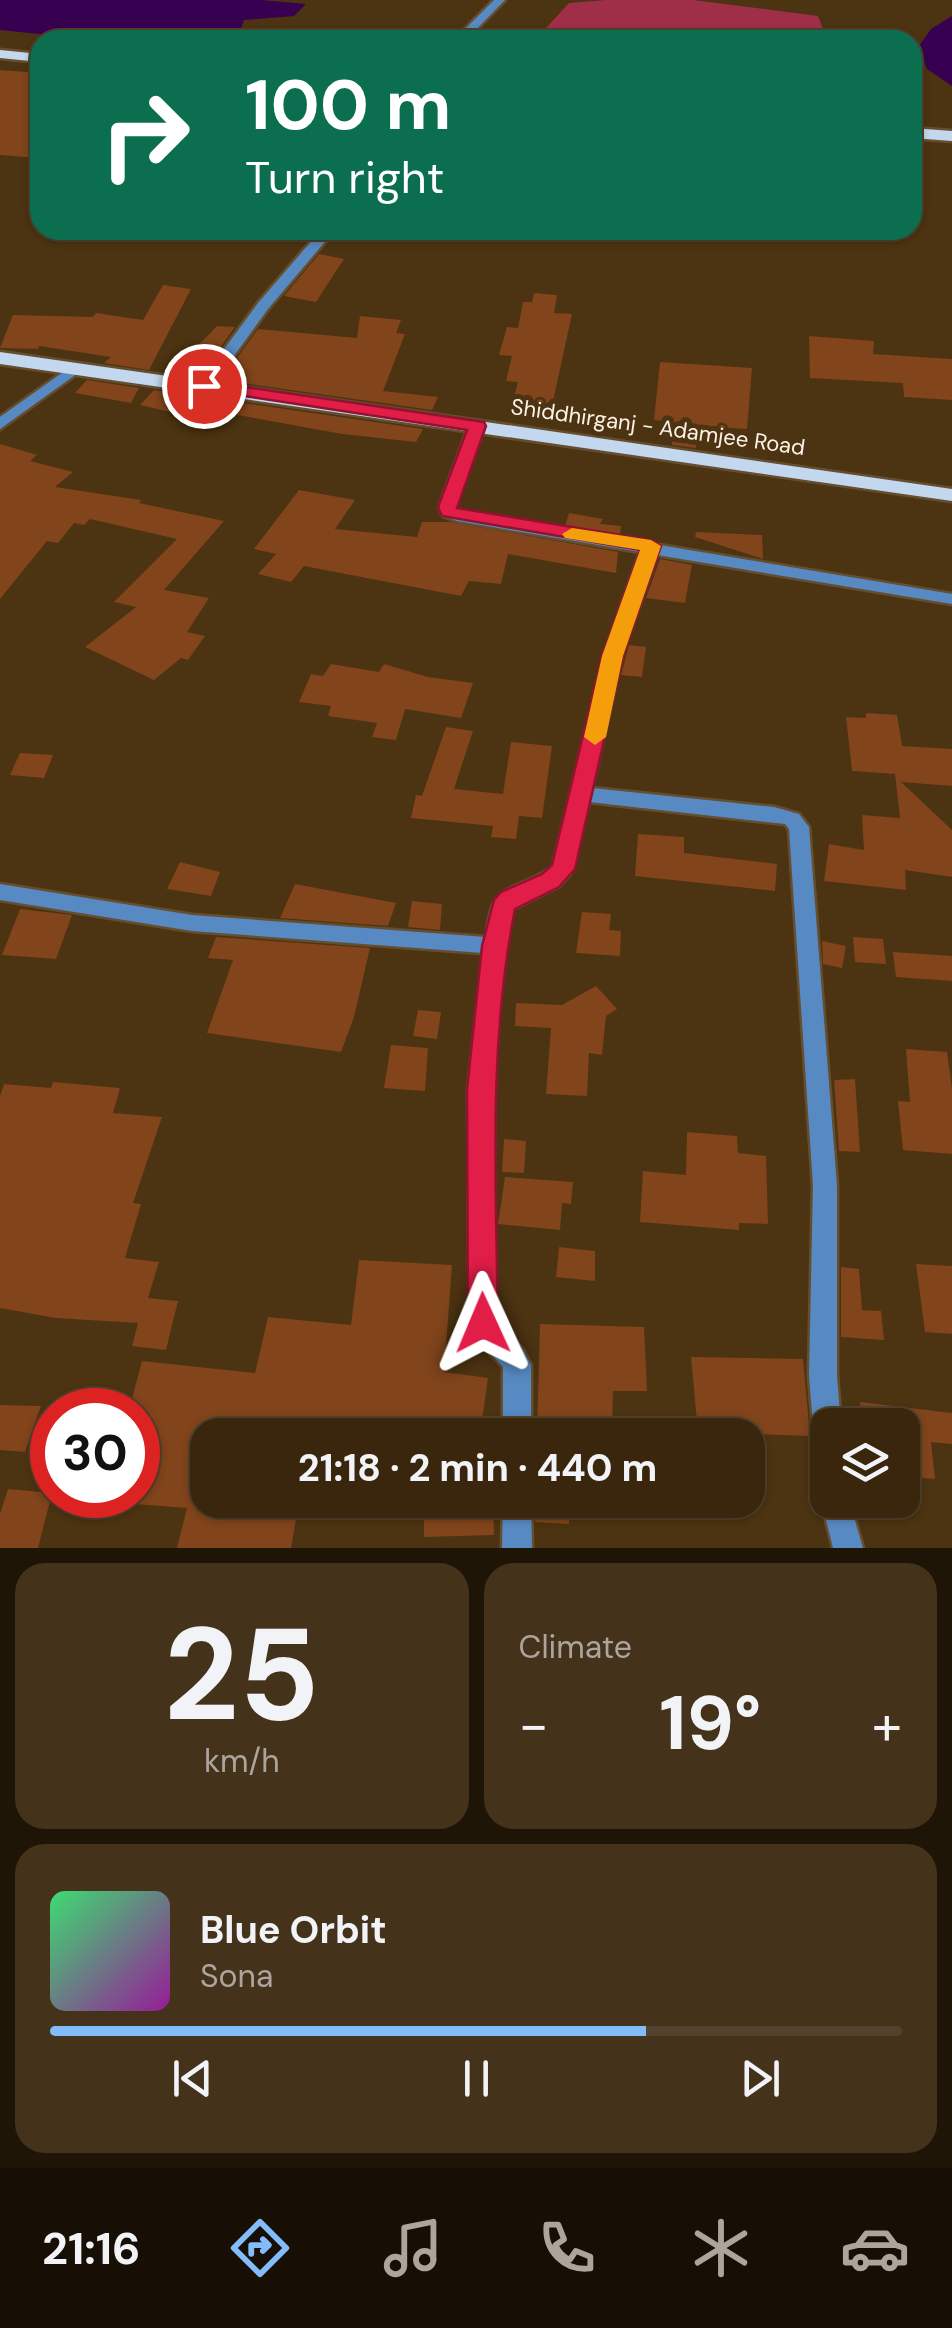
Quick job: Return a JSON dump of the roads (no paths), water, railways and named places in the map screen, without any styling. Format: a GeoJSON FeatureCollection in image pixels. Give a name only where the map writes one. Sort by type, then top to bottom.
{"type":"FeatureCollection","features":[{"type":"Feature","properties":{"kind":"main road"},"geometry":{"type":"LineString","coordinates":[[0,54],[30,57]]}},
{"type":"Feature","properties":{"kind":"main road"},"geometry":{"type":"LineString","coordinates":[[922,134],[952,136]]}},
{"type":"Feature","properties":{"kind":"main road","name":"Shiddhirganj - Adamjee Road"},"geometry":{"type":"LineString","coordinates":[[0,358],[952,495]]}},
{"type":"Feature","properties":{"kind":"street"},"geometry":{"type":"LineString","coordinates":[[470,30],[500,0]]}},
{"type":"Feature","properties":{"kind":"street"},"geometry":{"type":"LineString","coordinates":[[204,386],[263,306],[319,240]]}},
{"type":"Feature","properties":{"kind":"street"},"geometry":{"type":"LineString","coordinates":[[0,424],[73,370]]}},
{"type":"Feature","properties":{"kind":"street"},"geometry":{"type":"LineString","coordinates":[[477,426],[447,507],[449,512],[952,599]]}},
{"type":"Feature","properties":{"kind":"street"},"geometry":{"type":"LineString","coordinates":[[517,1418],[517,1366],[513,1356],[492,1341],[483,1323],[480,1090],[495,946],[503,906],[510,898],[550,880],[563,869],[612,656],[651,546]]}},
{"type":"Feature","properties":{"kind":"street"},"geometry":{"type":"LineString","coordinates":[[582,794],[774,814],[792,819],[799,827],[825,1186],[826,1408]]}},
{"type":"Feature","properties":{"kind":"street"},"geometry":{"type":"LineString","coordinates":[[0,892],[192,923],[495,946]]}},
{"type":"Feature","properties":{"kind":"street"},"geometry":{"type":"LineString","coordinates":[[517,1518],[517,1548]]}},
{"type":"Feature","properties":{"kind":"street"},"geometry":{"type":"LineString","coordinates":[[840,1518],[848,1548]]}}]}
